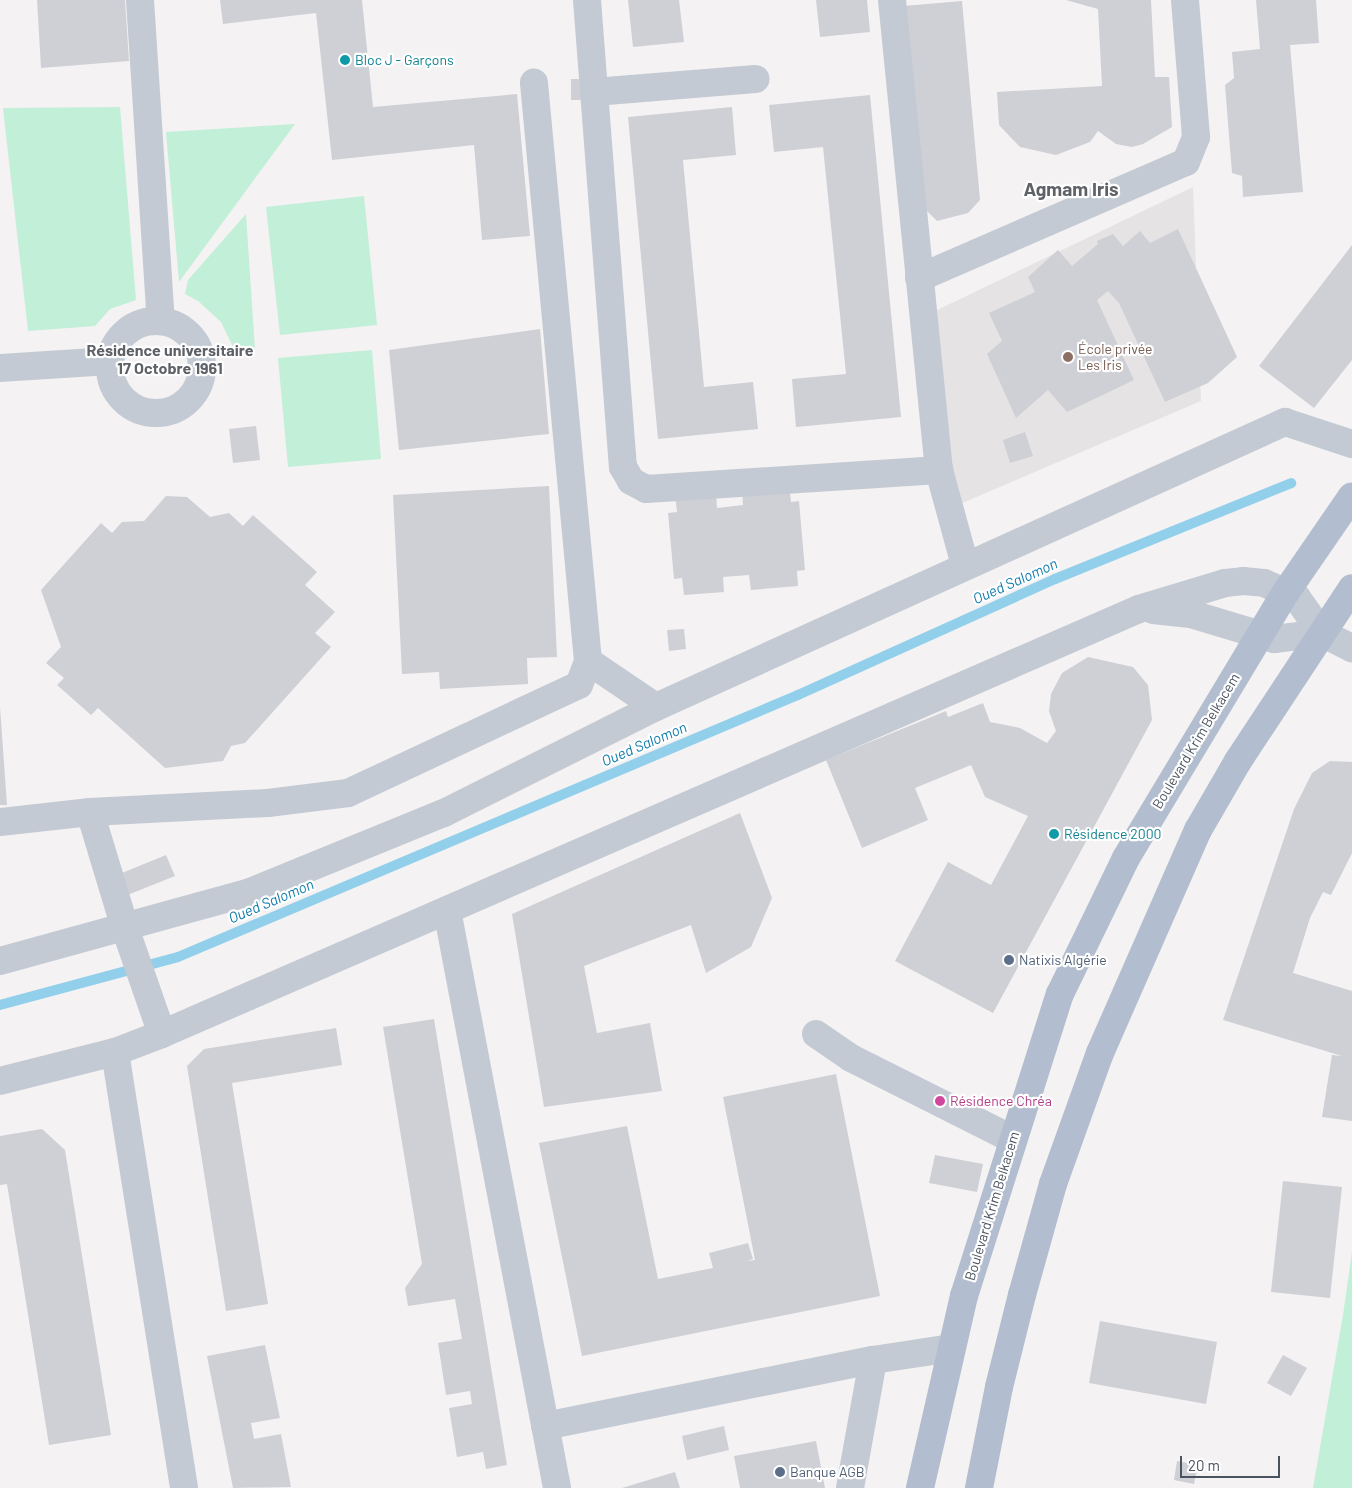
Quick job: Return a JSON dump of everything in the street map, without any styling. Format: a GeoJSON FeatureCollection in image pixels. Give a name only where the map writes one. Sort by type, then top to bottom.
{"type":"FeatureCollection","features":[{"type":"Feature","properties":{"kind":"main road","name":"Boulevard Krim Belkacem"},"geometry":{"type":"LineString","coordinates":[[920,1488],[951,1348],[1012,1139],[1060,994],[1126,858],[1286,592],[1352,496]]}},
{"type":"Feature","properties":{"kind":"main road"},"geometry":{"type":"LineString","coordinates":[[979,1488],[999,1387],[1053,1184],[1100,1053],[1198,830],[1238,761],[1352,588]]}},
{"type":"Feature","properties":{"kind":"street"},"geometry":{"type":"LineString","coordinates":[[140,0],[161,321]]}},
{"type":"Feature","properties":{"kind":"street"},"geometry":{"type":"LineString","coordinates":[[587,0],[623,467],[631,481],[646,489],[938,470]]}},
{"type":"Feature","properties":{"kind":"street"},"geometry":{"type":"LineString","coordinates":[[892,0],[938,470],[965,565]]}},
{"type":"Feature","properties":{"kind":"street"},"geometry":{"type":"LineString","coordinates":[[919,278],[1186,162],[1196,137],[1185,0]]}},
{"type":"Feature","properties":{"kind":"street"},"geometry":{"type":"LineString","coordinates":[[594,92],[755,79]]}},
{"type":"Feature","properties":{"kind":"street"},"geometry":{"type":"LineString","coordinates":[[0,822],[90,812],[268,803],[348,794],[580,685],[588,662],[534,83]]}},
{"type":"Feature","properties":{"kind":"street"},"geometry":{"type":"LineString","coordinates":[[161,321],[176,326],[189,335],[198,348],[202,362],[202,378],[195,393],[184,404],[163,412],[140,411],[126,403],[116,391],[111,376],[110,361],[114,347],[128,331],[147,322],[161,321]]}},
{"type":"Feature","properties":{"kind":"street"},"geometry":{"type":"LineString","coordinates":[[0,368],[110,361]]}},
{"type":"Feature","properties":{"kind":"street"},"geometry":{"type":"LineString","coordinates":[[0,961],[127,934],[250,892],[444,813],[656,707],[965,565],[1285,422],[1352,444]]}},
{"type":"Feature","properties":{"kind":"street"},"geometry":{"type":"LineString","coordinates":[[0,1081],[115,1052],[162,1034],[1139,609],[1243,581],[1264,583],[1286,592],[1307,608],[1322,633],[1352,648]]}},
{"type":"Feature","properties":{"kind":"street"},"geometry":{"type":"LineString","coordinates":[[1139,609],[1191,614],[1260,635],[1286,639],[1322,633]]}},
{"type":"Feature","properties":{"kind":"street"},"geometry":{"type":"LineString","coordinates":[[588,662],[656,707]]}},
{"type":"Feature","properties":{"kind":"street"},"geometry":{"type":"LineString","coordinates":[[90,812],[127,934],[162,1034]]}},
{"type":"Feature","properties":{"kind":"street"},"geometry":{"type":"LineString","coordinates":[[447,910],[557,1488]]}},
{"type":"Feature","properties":{"kind":"street"},"geometry":{"type":"LineString","coordinates":[[816,1034],[851,1058],[1012,1139]]}},
{"type":"Feature","properties":{"kind":"street"},"geometry":{"type":"LineString","coordinates":[[115,1052],[184,1488]]}},
{"type":"Feature","properties":{"kind":"street"},"geometry":{"type":"LineString","coordinates":[[545,1426],[873,1360],[951,1348]]}},
{"type":"Feature","properties":{"kind":"street"},"geometry":{"type":"LineString","coordinates":[[850,1488],[873,1360]]}},
{"type":"Feature","properties":{"kind":"shaded area","name":"École privée Les Iris"},"geometry":{"type":"Polygon","coordinates":[[[1193,187],[1201,401],[953,507],[931,313],[1193,187]]]}},
{"type":"Feature","properties":{"kind":"green space"},"geometry":{"type":"Polygon","coordinates":[[[120,107],[136,300],[110,309],[95,326],[28,331],[3,108],[120,107]]]}},
{"type":"Feature","properties":{"kind":"green space"},"geometry":{"type":"Polygon","coordinates":[[[295,124],[179,282],[166,132],[295,124]]]}},
{"type":"Feature","properties":{"kind":"green space"},"geometry":{"type":"Polygon","coordinates":[[[364,196],[377,325],[280,335],[266,207],[364,196]]]}},
{"type":"Feature","properties":{"kind":"green space"},"geometry":{"type":"Polygon","coordinates":[[[246,214],[255,350],[234,349],[221,322],[198,301],[185,294],[188,280],[246,214]]]}},
{"type":"Feature","properties":{"kind":"green space"},"geometry":{"type":"Polygon","coordinates":[[[372,350],[381,459],[288,467],[278,358],[372,350]]]}},
{"type":"Feature","properties":{"kind":"green space"},"geometry":{"type":"Polygon","coordinates":[[[1352,1252],[1352,1488],[1313,1488],[1343,1315],[1352,1252]]]}},
{"type":"Feature","properties":{"kind":"building"},"geometry":{"type":"Polygon","coordinates":[[[37,0],[125,0],[129,61],[41,68],[37,0]]]}},
{"type":"Feature","properties":{"kind":"building"},"geometry":{"type":"Polygon","coordinates":[[[220,0],[362,0],[373,107],[517,94],[530,236],[482,240],[474,145],[332,160],[316,13],[223,24],[220,0]]]}},
{"type":"Feature","properties":{"kind":"building"},"geometry":{"type":"Polygon","coordinates":[[[628,0],[679,0],[684,42],[633,47],[628,0]]]}},
{"type":"Feature","properties":{"kind":"building"},"geometry":{"type":"Polygon","coordinates":[[[816,0],[867,0],[870,32],[820,37],[816,0]]]}},
{"type":"Feature","properties":{"kind":"building"},"geometry":{"type":"Polygon","coordinates":[[[1066,0],[1151,0],[1155,77],[1169,77],[1172,127],[1143,144],[1132,147],[1116,144],[1098,131],[1090,142],[1056,155],[1020,147],[999,125],[997,92],[1102,86],[1098,9],[1066,0]]]}},
{"type":"Feature","properties":{"kind":"building"},"geometry":{"type":"Polygon","coordinates":[[[1256,0],[1316,0],[1319,43],[1290,45],[1303,192],[1243,197],[1242,176],[1232,173],[1225,85],[1234,78],[1232,52],[1260,49],[1256,0]]]}},
{"type":"Feature","properties":{"kind":"building"},"geometry":{"type":"Polygon","coordinates":[[[962,1],[980,200],[968,213],[937,221],[921,205],[903,6],[962,1]]]}},
{"type":"Feature","properties":{"kind":"building"},"geometry":{"type":"Polygon","coordinates":[[[571,79],[586,79],[586,100],[571,100],[571,79]]]}},
{"type":"Feature","properties":{"kind":"building"},"geometry":{"type":"Polygon","coordinates":[[[870,95],[901,417],[796,427],[792,379],[846,374],[823,147],[774,152],[769,105],[870,95]]]}},
{"type":"Feature","properties":{"kind":"building"},"geometry":{"type":"Polygon","coordinates":[[[732,107],[736,155],[683,160],[704,387],[753,382],[758,429],[658,439],[628,117],[732,107]]]}},
{"type":"Feature","properties":{"kind":"building"},"geometry":{"type":"Polygon","coordinates":[[[1178,229],[1237,357],[1208,383],[1165,402],[1119,303],[1108,291],[1097,300],[1134,380],[1067,412],[1048,390],[1016,418],[987,354],[1002,341],[989,313],[1035,292],[1028,277],[1058,250],[1072,266],[1098,244],[1097,241],[1113,234],[1123,246],[1140,231],[1150,243],[1178,229]]]}},
{"type":"Feature","properties":{"kind":"building"},"geometry":{"type":"Polygon","coordinates":[[[1352,245],[1352,360],[1314,408],[1259,366],[1352,245]]]}},
{"type":"Feature","properties":{"kind":"building"},"geometry":{"type":"Polygon","coordinates":[[[540,329],[549,434],[399,450],[389,350],[540,329]]]}},
{"type":"Feature","properties":{"kind":"building"},"geometry":{"type":"Polygon","coordinates":[[[256,426],[260,460],[233,463],[229,429],[256,426]]]}},
{"type":"Feature","properties":{"kind":"building"},"geometry":{"type":"Polygon","coordinates":[[[1025,432],[1033,456],[1010,463],[1003,440],[1025,432]]]}},
{"type":"Feature","properties":{"kind":"building"},"geometry":{"type":"Polygon","coordinates":[[[789,485],[791,502],[799,501],[805,570],[797,571],[798,586],[751,590],[749,575],[723,577],[724,592],[684,595],[682,578],[674,579],[668,513],[677,512],[675,495],[716,491],[717,508],[743,505],[742,489],[789,485]]]}},
{"type":"Feature","properties":{"kind":"building"},"geometry":{"type":"Polygon","coordinates":[[[549,486],[557,657],[527,658],[528,684],[440,689],[439,672],[402,674],[393,495],[549,486]]]}},
{"type":"Feature","properties":{"kind":"building"},"geometry":{"type":"Polygon","coordinates":[[[166,496],[187,497],[210,517],[229,513],[243,526],[253,515],[317,572],[305,585],[335,612],[315,633],[331,647],[245,743],[231,746],[223,761],[165,768],[98,708],[91,715],[57,685],[64,678],[46,663],[61,647],[41,590],[101,523],[112,533],[122,522],[144,521],[166,496]]]}},
{"type":"Feature","properties":{"kind":"building"},"geometry":{"type":"Polygon","coordinates":[[[684,629],[686,649],[669,651],[667,630],[684,629]]]}},
{"type":"Feature","properties":{"kind":"building","name":"Résidence 2000"},"geometry":{"type":"Polygon","coordinates":[[[1088,657],[1133,667],[1148,685],[1152,720],[993,1013],[895,961],[948,862],[991,885],[1028,816],[985,797],[971,765],[915,788],[928,820],[862,848],[826,760],[946,711],[948,717],[983,703],[990,722],[1020,728],[1047,743],[1056,731],[1049,711],[1051,694],[1062,673],[1088,657]]]}},
{"type":"Feature","properties":{"kind":"building"},"geometry":{"type":"Polygon","coordinates":[[[0,707],[7,805],[0,805],[0,707]]]}},
{"type":"Feature","properties":{"kind":"building"},"geometry":{"type":"Polygon","coordinates":[[[1330,761],[1352,762],[1352,853],[1331,895],[1323,892],[1310,918],[1293,973],[1352,991],[1352,1121],[1322,1117],[1332,1055],[1342,1056],[1223,1020],[1294,809],[1312,773],[1330,761]]]}},
{"type":"Feature","properties":{"kind":"building"},"geometry":{"type":"Polygon","coordinates":[[[740,813],[772,898],[751,947],[706,973],[691,925],[584,966],[597,1033],[650,1023],[662,1091],[544,1107],[512,914],[740,813]]]}},
{"type":"Feature","properties":{"kind":"building"},"geometry":{"type":"Polygon","coordinates":[[[166,855],[175,876],[125,896],[117,875],[166,855]]]}},
{"type":"Feature","properties":{"kind":"building"},"geometry":{"type":"Polygon","coordinates":[[[434,1019],[507,1465],[486,1469],[483,1452],[457,1457],[449,1408],[472,1404],[470,1391],[446,1395],[438,1343],[462,1339],[455,1299],[408,1306],[405,1288],[422,1264],[383,1027],[434,1019]]]}},
{"type":"Feature","properties":{"kind":"building"},"geometry":{"type":"Polygon","coordinates":[[[336,1028],[342,1065],[232,1083],[268,1304],[226,1311],[187,1066],[204,1049],[336,1028]]]}},
{"type":"Feature","properties":{"kind":"building"},"geometry":{"type":"Polygon","coordinates":[[[836,1074],[880,1296],[582,1356],[539,1143],[627,1126],[658,1279],[713,1268],[709,1253],[748,1243],[753,1259],[747,1261],[755,1260],[723,1097],[836,1074]]]}},
{"type":"Feature","properties":{"kind":"building"},"geometry":{"type":"Polygon","coordinates":[[[42,1129],[65,1150],[111,1435],[49,1445],[7,1184],[0,1185],[0,1136],[42,1129]]]}},
{"type":"Feature","properties":{"kind":"building"},"geometry":{"type":"Polygon","coordinates":[[[935,1155],[983,1164],[977,1192],[929,1183],[935,1155]]]}},
{"type":"Feature","properties":{"kind":"building"},"geometry":{"type":"Polygon","coordinates":[[[1283,1181],[1342,1187],[1330,1298],[1271,1292],[1283,1181]]]}},
{"type":"Feature","properties":{"kind":"building"},"geometry":{"type":"Polygon","coordinates":[[[1100,1321],[1217,1342],[1206,1404],[1089,1383],[1100,1321]]]}},
{"type":"Feature","properties":{"kind":"building"},"geometry":{"type":"Polygon","coordinates":[[[265,1345],[280,1418],[251,1423],[254,1439],[281,1434],[291,1487],[233,1488],[207,1356],[265,1345]]]}},
{"type":"Feature","properties":{"kind":"building"},"geometry":{"type":"Polygon","coordinates":[[[1283,1355],[1307,1368],[1291,1396],[1267,1383],[1283,1355]]]}},
{"type":"Feature","properties":{"kind":"building"},"geometry":{"type":"Polygon","coordinates":[[[724,1426],[729,1450],[687,1460],[682,1436],[724,1426]]]}},
{"type":"Feature","properties":{"kind":"building","name":"Banque AGB"},"geometry":{"type":"Polygon","coordinates":[[[816,1441],[825,1488],[740,1488],[734,1456],[816,1441]]]}},
{"type":"Feature","properties":{"kind":"building"},"geometry":{"type":"Polygon","coordinates":[[[1177,1461],[1198,1465],[1194,1484],[1174,1480],[1177,1461]]]}},
{"type":"Feature","properties":{"kind":"building"},"geometry":{"type":"Polygon","coordinates":[[[675,1472],[680,1488],[622,1488],[675,1472]]]}},
{"type":"Feature","properties":{"kind":"waterway","name":"Oued Salomon"},"geometry":{"type":"LineString","coordinates":[[0,1005],[178,957],[798,695],[1055,579],[1291,483]]}},
{"type":"Feature","properties":{"kind":"place","name":"Bloc J - Garçons"},"geometry":{"type":"Point","coordinates":[345,60]}},
{"type":"Feature","properties":{"kind":"place","name":"École privée Les Iris"},"geometry":{"type":"Point","coordinates":[1068,357]}},
{"type":"Feature","properties":{"kind":"place","name":"Résidence 2000"},"geometry":{"type":"Point","coordinates":[1054,834]}},
{"type":"Feature","properties":{"kind":"place","name":"Natixis Algérie"},"geometry":{"type":"Point","coordinates":[1009,960]}},
{"type":"Feature","properties":{"kind":"place","name":"Résidence Chréa"},"geometry":{"type":"Point","coordinates":[940,1101]}},
{"type":"Feature","properties":{"kind":"place","name":"Banque AGB"},"geometry":{"type":"Point","coordinates":[780,1472]}},
{"type":"Feature","properties":{"kind":"district","name":"Agmam Iris"},"geometry":{"type":"Point","coordinates":[1071,189]}},
{"type":"Feature","properties":{"kind":"district","name":"Résidence universitaire 17 Octobre 1961"},"geometry":{"type":"Point","coordinates":[170,359]}}]}
